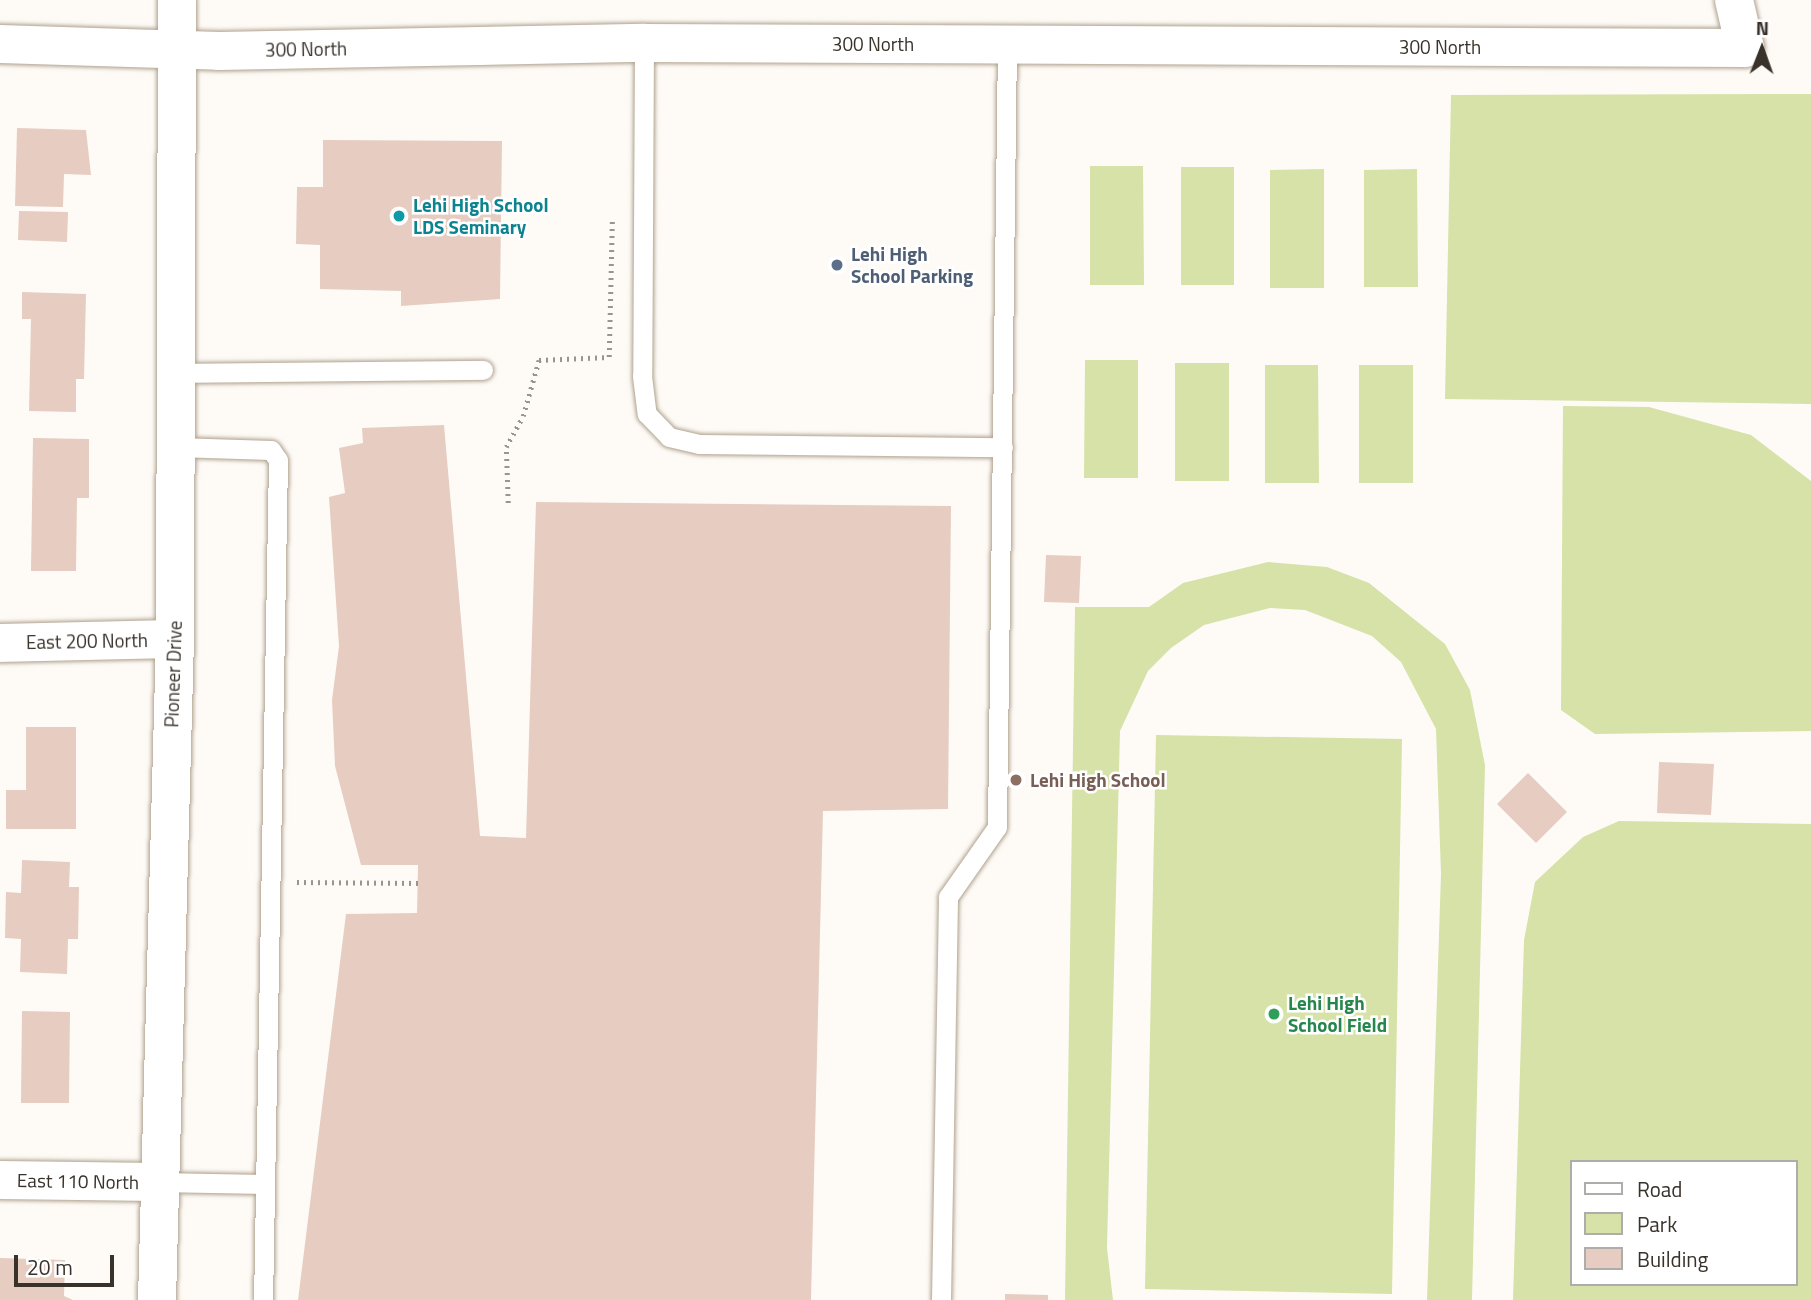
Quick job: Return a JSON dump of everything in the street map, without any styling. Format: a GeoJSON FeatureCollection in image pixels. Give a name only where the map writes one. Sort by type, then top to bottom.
{"type":"FeatureCollection","features":[{"type":"Feature","properties":{"kind":"street","name":"Pioneer Drive"},"geometry":{"type":"LineString","coordinates":[[158,1300],[157,1182],[175,639],[177,0]]}},
{"type":"Feature","properties":{"kind":"street","name":"300 North"},"geometry":{"type":"LineString","coordinates":[[0,44],[178,48],[644,43],[1745,48],[1734,0]]}},
{"type":"Feature","properties":{"kind":"street","name":"East 200 North"},"geometry":{"type":"LineString","coordinates":[[0,643],[175,639]]}},
{"type":"Feature","properties":{"kind":"street","name":"East 110 North"},"geometry":{"type":"LineString","coordinates":[[0,1180],[157,1182]]}},
{"type":"Feature","properties":{"kind":"lane"},"geometry":{"type":"LineString","coordinates":[[644,43],[642,376],[647,414],[669,437],[699,444],[1003,447]]}},
{"type":"Feature","properties":{"kind":"lane"},"geometry":{"type":"LineString","coordinates":[[941,1300],[948,897],[997,827],[1007,45]]}},
{"type":"Feature","properties":{"kind":"lane"},"geometry":{"type":"LineString","coordinates":[[177,373],[483,370]]}},
{"type":"Feature","properties":{"kind":"lane"},"geometry":{"type":"LineString","coordinates":[[176,447],[271,450],[278,460],[263,1300]]}},
{"type":"Feature","properties":{"kind":"lane"},"geometry":{"type":"LineString","coordinates":[[157,1182],[265,1184]]}},
{"type":"Feature","properties":{"kind":"path"},"geometry":{"type":"LineString","coordinates":[[508,503],[506,447],[523,416],[540,359],[609,357],[612,221]]}},
{"type":"Feature","properties":{"kind":"path"},"geometry":{"type":"LineString","coordinates":[[297,882],[418,883]]}},
{"type":"Feature","properties":{"kind":"green space"},"geometry":{"type":"Polygon","coordinates":[[[1811,94],[1811,404],[1445,399],[1451,95],[1811,94]]]}},
{"type":"Feature","properties":{"kind":"green space"},"geometry":{"type":"Polygon","coordinates":[[[1090,166],[1143,166],[1144,285],[1090,285],[1090,166]]]}},
{"type":"Feature","properties":{"kind":"green space"},"geometry":{"type":"Polygon","coordinates":[[[1181,167],[1234,167],[1234,285],[1181,285],[1181,167]]]}},
{"type":"Feature","properties":{"kind":"green space"},"geometry":{"type":"Polygon","coordinates":[[[1324,169],[1324,288],[1270,288],[1270,170],[1324,169]]]}},
{"type":"Feature","properties":{"kind":"green space"},"geometry":{"type":"Polygon","coordinates":[[[1417,169],[1418,287],[1364,287],[1364,170],[1417,169]]]}},
{"type":"Feature","properties":{"kind":"green space"},"geometry":{"type":"Polygon","coordinates":[[[1085,360],[1138,360],[1138,478],[1084,478],[1085,360]]]}},
{"type":"Feature","properties":{"kind":"green space"},"geometry":{"type":"Polygon","coordinates":[[[1175,363],[1229,363],[1229,481],[1175,481],[1175,363]]]}},
{"type":"Feature","properties":{"kind":"green space"},"geometry":{"type":"Polygon","coordinates":[[[1265,365],[1318,365],[1319,483],[1265,483],[1265,365]]]}},
{"type":"Feature","properties":{"kind":"green space"},"geometry":{"type":"Polygon","coordinates":[[[1359,365],[1413,365],[1413,483],[1359,483],[1359,365]]]}},
{"type":"Feature","properties":{"kind":"green space"},"geometry":{"type":"Polygon","coordinates":[[[1563,406],[1649,407],[1751,435],[1811,481],[1811,731],[1595,734],[1561,710],[1563,406]]]}},
{"type":"Feature","properties":{"kind":"green space"},"geometry":{"type":"Polygon","coordinates":[[[1268,562],[1327,567],[1369,583],[1445,644],[1470,690],[1485,765],[1472,1300],[1427,1300],[1441,874],[1436,729],[1401,662],[1372,636],[1305,610],[1270,608],[1204,625],[1171,648],[1148,671],[1120,731],[1107,1248],[1113,1300],[1065,1300],[1075,607],[1149,607],[1183,583],[1268,562]]]}},
{"type":"Feature","properties":{"kind":"green space","name":"Lehi High School Field"},"geometry":{"type":"Polygon","coordinates":[[[1156,735],[1402,739],[1392,1294],[1145,1289],[1156,735]]]}},
{"type":"Feature","properties":{"kind":"green space"},"geometry":{"type":"Polygon","coordinates":[[[1619,821],[1811,824],[1811,1300],[1513,1300],[1524,940],[1535,882],[1583,837],[1619,821]]]}},
{"type":"Feature","properties":{"kind":"building"},"geometry":{"type":"Polygon","coordinates":[[[17,128],[86,130],[91,175],[64,174],[63,207],[15,206],[17,128]]]}},
{"type":"Feature","properties":{"kind":"building","name":"Lehi High School LDS Seminary"},"geometry":{"type":"Polygon","coordinates":[[[323,140],[502,141],[500,299],[401,306],[401,291],[320,289],[320,245],[296,244],[297,187],[323,187],[323,140]]]}},
{"type":"Feature","properties":{"kind":"building"},"geometry":{"type":"Polygon","coordinates":[[[19,211],[68,212],[67,242],[18,240],[19,211]]]}},
{"type":"Feature","properties":{"kind":"building"},"geometry":{"type":"Polygon","coordinates":[[[22,292],[86,294],[84,379],[76,379],[76,412],[29,411],[31,319],[22,319],[22,292]]]}},
{"type":"Feature","properties":{"kind":"building"},"geometry":{"type":"Polygon","coordinates":[[[444,425],[480,836],[526,838],[536,502],[951,506],[948,809],[823,811],[811,1300],[298,1300],[346,914],[417,913],[418,865],[361,865],[335,766],[332,700],[339,646],[329,497],[345,493],[339,448],[363,443],[362,428],[444,425]]]}},
{"type":"Feature","properties":{"kind":"building"},"geometry":{"type":"Polygon","coordinates":[[[33,438],[89,439],[89,498],[77,498],[76,571],[31,571],[33,438]]]}},
{"type":"Feature","properties":{"kind":"building"},"geometry":{"type":"Polygon","coordinates":[[[1046,555],[1081,556],[1079,603],[1044,602],[1046,555]]]}},
{"type":"Feature","properties":{"kind":"building"},"geometry":{"type":"Polygon","coordinates":[[[26,727],[76,727],[76,829],[6,829],[6,790],[26,790],[26,727]]]}},
{"type":"Feature","properties":{"kind":"building"},"geometry":{"type":"Polygon","coordinates":[[[1659,762],[1714,764],[1711,815],[1657,813],[1659,762]]]}},
{"type":"Feature","properties":{"kind":"building"},"geometry":{"type":"Polygon","coordinates":[[[1528,773],[1567,812],[1536,843],[1497,804],[1528,773]]]}},
{"type":"Feature","properties":{"kind":"building"},"geometry":{"type":"Polygon","coordinates":[[[22,860],[70,862],[69,887],[79,887],[78,939],[68,939],[67,974],[20,972],[21,939],[5,938],[6,892],[21,893],[22,860]]]}},
{"type":"Feature","properties":{"kind":"building"},"geometry":{"type":"Polygon","coordinates":[[[22,1011],[70,1012],[69,1103],[21,1103],[22,1011]]]}},
{"type":"Feature","properties":{"kind":"building"},"geometry":{"type":"Polygon","coordinates":[[[0,1258],[65,1260],[64,1296],[73,1300],[0,1300],[0,1258]]]}},
{"type":"Feature","properties":{"kind":"building"},"geometry":{"type":"Polygon","coordinates":[[[1005,1294],[1048,1295],[1048,1300],[1005,1300],[1005,1294]]]}},
{"type":"Feature","properties":{"kind":"place","name":"Lehi High School LDS Seminary"},"geometry":{"type":"Point","coordinates":[399,216]}},
{"type":"Feature","properties":{"kind":"place","name":"Lehi High School Parking"},"geometry":{"type":"Point","coordinates":[837,265]}},
{"type":"Feature","properties":{"kind":"place","name":"Lehi High School"},"geometry":{"type":"Point","coordinates":[1016,780]}},
{"type":"Feature","properties":{"kind":"place","name":"Lehi High School Field"},"geometry":{"type":"Point","coordinates":[1274,1014]}}]}
